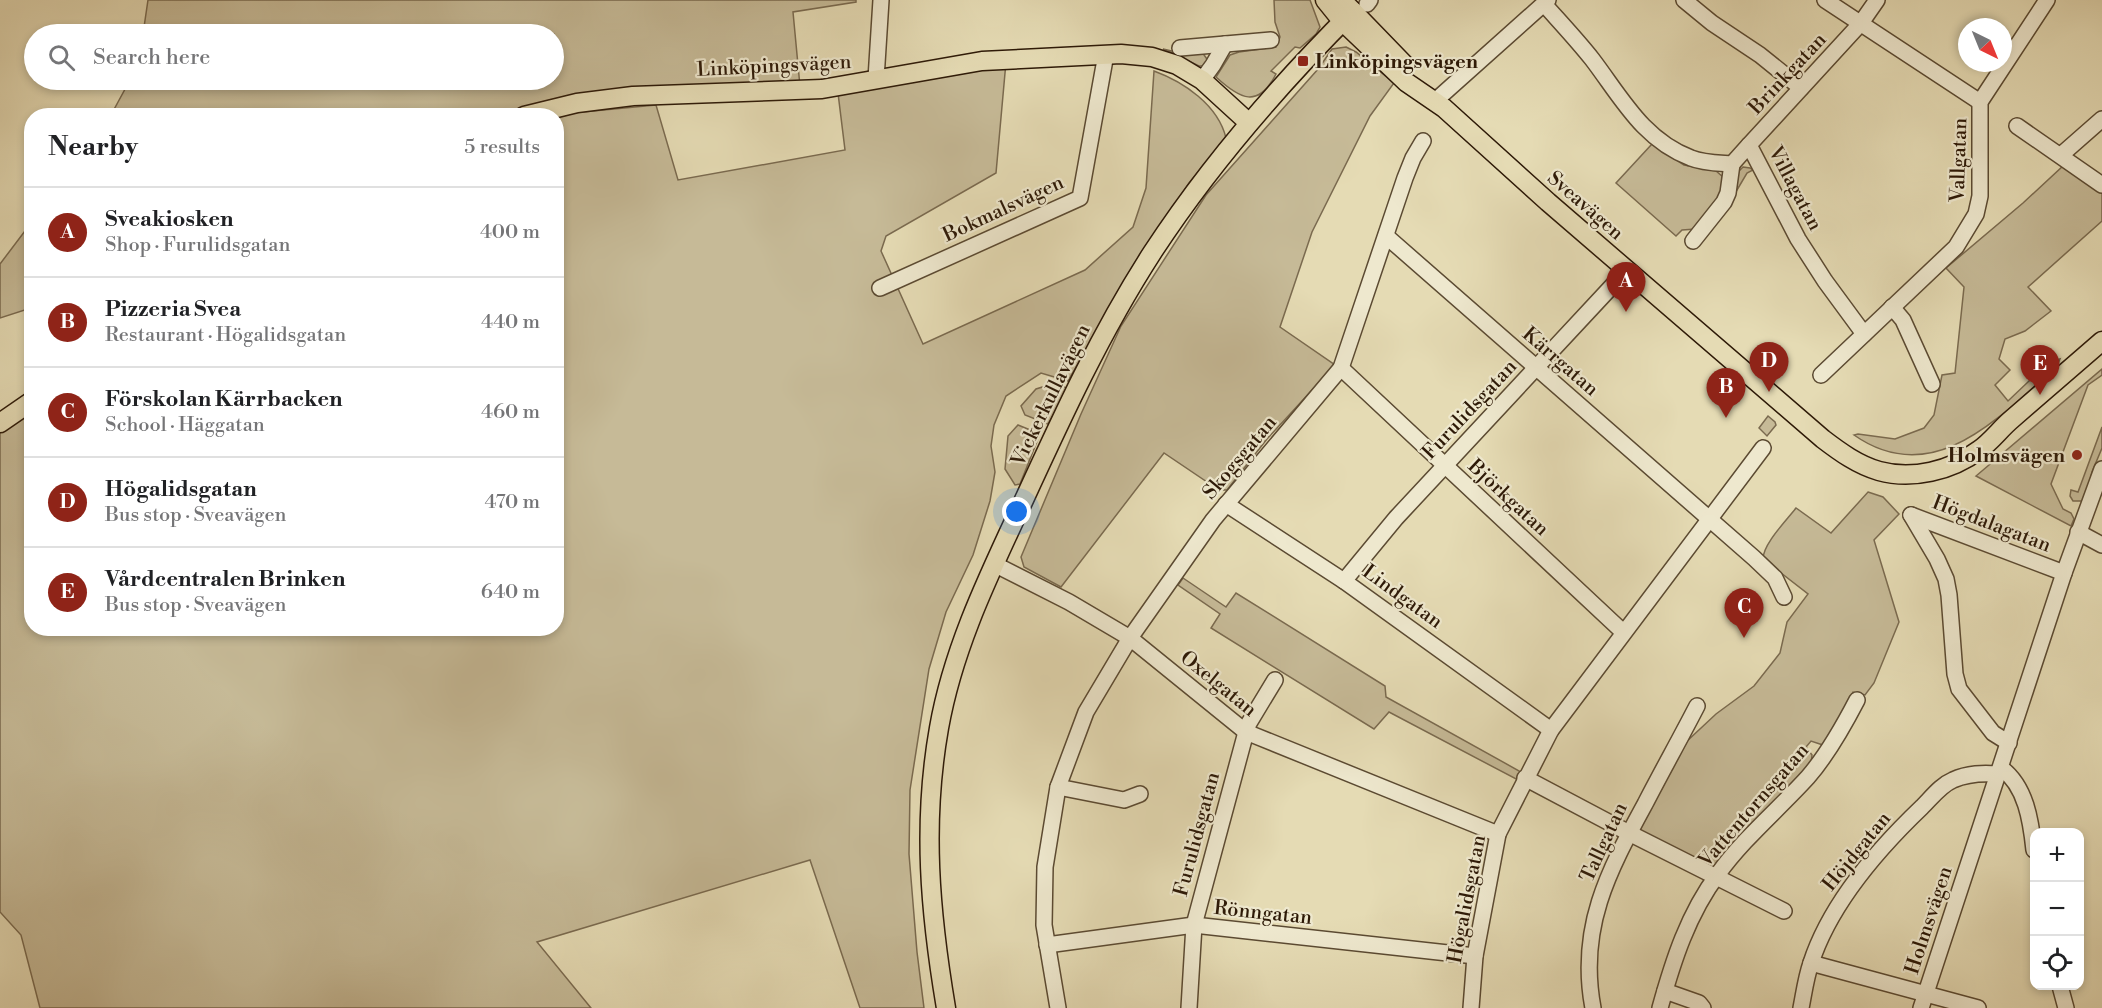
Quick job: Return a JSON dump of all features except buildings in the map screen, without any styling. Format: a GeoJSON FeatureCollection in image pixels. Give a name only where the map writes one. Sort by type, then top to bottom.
{"type":"FeatureCollection","features":[{"type":"Feature","properties":{"kind":"main road","name":"Sveavägen"},"geometry":{"type":"LineString","coordinates":[[1325,0],[1355,7],[1406,82],[1435,101],[1627,270],[1792,410],[1844,444],[1866,455],[1900,463],[1940,459],[1957,453],[2003,426],[2102,341]]}},
{"type":"Feature","properties":{"kind":"main road","name":"Vickerkullavägen"},"geometry":{"type":"LineString","coordinates":[[946,1008],[932,914],[930,882],[929,829],[932,777],[948,687],[976,604],[1079,381],[1125,297],[1181,211],[1249,123],[1290,75],[1355,7]]}},
{"type":"Feature","properties":{"kind":"main road","name":"Linköpingsvägen"},"geometry":{"type":"LineString","coordinates":[[557,108],[633,96],[822,88],[982,61],[1106,54],[1139,55],[1162,59],[1177,65],[1202,80],[1249,123]]}},
{"type":"Feature","properties":{"kind":"main road"},"geometry":{"type":"LineString","coordinates":[[0,423],[24,406]]}},
{"type":"Feature","properties":{"kind":"street"},"geometry":{"type":"LineString","coordinates":[[876,80],[881,0]]}},
{"type":"Feature","properties":{"kind":"street"},"geometry":{"type":"LineString","coordinates":[[1684,0],[1712,23],[1761,54],[1802,88]]}},
{"type":"Feature","properties":{"kind":"street"},"geometry":{"type":"LineString","coordinates":[[1825,0],[1980,102]]}},
{"type":"Feature","properties":{"kind":"street","name":"Brinkgatan"},"geometry":{"type":"LineString","coordinates":[[1749,145],[1861,23],[1877,0]]}},
{"type":"Feature","properties":{"kind":"street","name":"Vallgatan"},"geometry":{"type":"LineString","coordinates":[[1892,307],[1956,247],[1976,214],[1980,196],[1980,102],[2047,0]]}},
{"type":"Feature","properties":{"kind":"street"},"geometry":{"type":"LineString","coordinates":[[1435,101],[1546,2],[1626,108],[1656,137],[1692,159],[1732,164],[1728,193],[1724,202],[1693,242]]}},
{"type":"Feature","properties":{"kind":"street"},"geometry":{"type":"LineString","coordinates":[[1180,48],[1270,40]]}},
{"type":"Feature","properties":{"kind":"street"},"geometry":{"type":"LineString","coordinates":[[1202,80],[1225,44]]}},
{"type":"Feature","properties":{"kind":"street","name":"Bokmalsvägen"},"geometry":{"type":"LineString","coordinates":[[880,288],[1080,198],[1106,54]]}},
{"type":"Feature","properties":{"kind":"street"},"geometry":{"type":"LineString","coordinates":[[2061,155],[2102,118]]}},
{"type":"Feature","properties":{"kind":"street"},"geometry":{"type":"LineString","coordinates":[[2018,126],[2102,185]]}},
{"type":"Feature","properties":{"kind":"street","name":"Skogsgatan"},"geometry":{"type":"LineString","coordinates":[[1058,1008],[1047,945],[1044,902],[1045,867],[1058,787],[1086,712],[1130,638],[1226,504],[1341,368],[1413,158],[1423,141]]}},
{"type":"Feature","properties":{"kind":"street","name":"Villagatan"},"geometry":{"type":"LineString","coordinates":[[1732,164],[1749,145],[1802,246],[1864,334]]}},
{"type":"Feature","properties":{"kind":"street","name":"Kärrgatan"},"geometry":{"type":"LineString","coordinates":[[1386,236],[1775,578],[1784,597]]}},
{"type":"Feature","properties":{"kind":"street","name":"Furulidsgatan"},"geometry":{"type":"LineString","coordinates":[[1344,581],[1396,518],[1627,270]]}},
{"type":"Feature","properties":{"kind":"street"},"geometry":{"type":"LineString","coordinates":[[1821,375],[1892,307],[1903,320],[1932,384]]}},
{"type":"Feature","properties":{"kind":"street","name":"Björkgatan"},"geometry":{"type":"LineString","coordinates":[[1341,368],[1623,632]]}},
{"type":"Feature","properties":{"kind":"street","name":"Högalidsgatan"},"geometry":{"type":"LineString","coordinates":[[1471,1008],[1475,956],[1498,834],[1526,778],[1551,730],[1762,448]]}},
{"type":"Feature","properties":{"kind":"street","name":"Holmsvägen"},"geometry":{"type":"LineString","coordinates":[[1924,1001],[2064,573],[2102,469]]}},
{"type":"Feature","properties":{"kind":"street","name":"Lindgatan"},"geometry":{"type":"LineString","coordinates":[[1226,504],[1344,581],[1551,730]]}},
{"type":"Feature","properties":{"kind":"street","name":"Högdalagatan"},"geometry":{"type":"LineString","coordinates":[[2009,743],[1993,733],[1959,689],[1954,674],[1946,579],[1938,559],[1911,515],[2064,573]]}},
{"type":"Feature","properties":{"kind":"street"},"geometry":{"type":"LineString","coordinates":[[2078,532],[2102,544]]}},
{"type":"Feature","properties":{"kind":"street","name":"Oxelgatan"},"geometry":{"type":"LineString","coordinates":[[994,564],[1070,602],[1130,638],[1246,732],[1498,834]]}},
{"type":"Feature","properties":{"kind":"street","name":"Furulidsgatan"},"geometry":{"type":"LineString","coordinates":[[1189,1008],[1194,925],[1246,732],[1275,680]]}},
{"type":"Feature","properties":{"kind":"street","name":"Vattentornsgatan"},"geometry":{"type":"LineString","coordinates":[[1660,1008],[1673,960],[1687,927],[1716,877],[1748,836],[1792,793],[1824,757],[1857,700]]}},
{"type":"Feature","properties":{"kind":"street","name":"Tallgatan"},"geometry":{"type":"LineString","coordinates":[[1593,1008],[1589,961],[1602,888],[1697,706]]}},
{"type":"Feature","properties":{"kind":"street"},"geometry":{"type":"LineString","coordinates":[[2000,771],[2014,782],[2022,796],[2032,828]]}},
{"type":"Feature","properties":{"kind":"street","name":"Höjdgatan"},"geometry":{"type":"LineString","coordinates":[[1801,1008],[1811,963],[1825,931],[1848,891],[1898,830],[1952,780],[1965,775],[2000,771]]}},
{"type":"Feature","properties":{"kind":"street"},"geometry":{"type":"LineString","coordinates":[[1526,778],[1784,911]]}},
{"type":"Feature","properties":{"kind":"street"},"geometry":{"type":"LineString","coordinates":[[1058,787],[1124,800],[1140,794]]}},
{"type":"Feature","properties":{"kind":"street","name":"Rönngatan"},"geometry":{"type":"LineString","coordinates":[[1047,945],[1194,925],[1475,956]]}},
{"type":"Feature","properties":{"kind":"street"},"geometry":{"type":"LineString","coordinates":[[1811,963],[1924,1001],[1978,1008]]}},
{"type":"Feature","properties":{"kind":"street"},"geometry":{"type":"LineString","coordinates":[[2061,990],[2066,1008]]}},
{"type":"Feature","properties":{"kind":"street"},"geometry":{"type":"LineString","coordinates":[[1665,991],[1699,1003],[1703,1008]]}},
{"type":"Feature","properties":{"kind":"shaded area"},"geometry":{"type":"Polygon","coordinates":[[[148,0],[856,0],[856,2],[793,12],[801,97],[656,87],[572,113],[656,105],[678,180],[845,150],[838,93],[1006,62],[996,173],[886,236],[881,251],[923,344],[1085,270],[1133,227],[1146,188],[1154,71],[1188,88],[1216,115],[1226,138],[1189,183],[1127,280],[1068,381],[1041,373],[1006,396],[994,425],[991,446],[995,472],[990,501],[973,555],[946,612],[929,669],[910,790],[909,854],[924,1008],[860,1008],[810,860],[537,942],[591,1008],[40,1008],[21,935],[0,912],[0,431],[24,414],[24,636],[564,636],[564,108],[115,108],[125,90],[564,90],[564,24],[144,24],[148,0]]]}},
{"type":"Feature","properties":{"kind":"shaded area"},"geometry":{"type":"Polygon","coordinates":[[[1274,0],[1310,0],[1320,27],[1316,34],[1300,48],[1295,47],[1271,71],[1276,74],[1262,92],[1248,97],[1241,95],[1216,77],[1230,55],[1276,47],[1280,37],[1275,22],[1274,0]]]}},
{"type":"Feature","properties":{"kind":"shaded area"},"geometry":{"type":"Polygon","coordinates":[[[1346,47],[1356,52],[1394,83],[1370,116],[1312,232],[1280,327],[1335,365],[1267,439],[1227,490],[1219,490],[1164,453],[1061,587],[1024,567],[1021,557],[1121,326],[1206,195],[1319,68],[1332,49],[1346,47]]]}},
{"type":"Feature","properties":{"kind":"shaded area"},"geometry":{"type":"Polygon","coordinates":[[[1163,49],[1176,52],[1202,52],[1209,62],[1205,66],[1199,66],[1163,49]]]}},
{"type":"Feature","properties":{"kind":"shaded area"},"geometry":{"type":"Polygon","coordinates":[[[1652,144],[1684,165],[1716,171],[1723,177],[1725,188],[1696,229],[1682,230],[1676,236],[1616,183],[1652,144]]]}},
{"type":"Feature","properties":{"kind":"shaded area"},"geometry":{"type":"Polygon","coordinates":[[[2063,166],[2102,192],[2102,221],[2028,287],[2051,311],[2025,331],[2005,339],[1999,359],[2010,370],[1995,385],[2008,401],[2049,362],[2060,359],[2057,366],[1989,425],[1964,440],[1938,451],[1911,455],[1883,450],[1854,435],[1895,439],[1924,428],[1934,415],[1942,375],[1955,373],[1964,287],[1946,268],[2063,166]]]}},
{"type":"Feature","properties":{"kind":"shaded area"},"geometry":{"type":"Polygon","coordinates":[[[1743,167],[1753,170],[1747,173],[1734,195],[1738,172],[1743,167]]]}},
{"type":"Feature","properties":{"kind":"shaded area"},"geometry":{"type":"Polygon","coordinates":[[[24,232],[24,310],[0,318],[0,264],[24,232]]]}},
{"type":"Feature","properties":{"kind":"shaded area"},"geometry":{"type":"Polygon","coordinates":[[[2102,369],[2102,375],[2088,385],[2051,484],[2063,509],[2071,513],[2074,519],[2071,526],[1976,476],[2102,369]]]}},
{"type":"Feature","properties":{"kind":"shaded area"},"geometry":{"type":"Polygon","coordinates":[[[1052,384],[1069,390],[1048,424],[1025,415],[1021,406],[1036,389],[1052,384]]]}},
{"type":"Feature","properties":{"kind":"shaded area"},"geometry":{"type":"Polygon","coordinates":[[[1768,416],[1776,425],[1767,436],[1759,428],[1768,416]]]}},
{"type":"Feature","properties":{"kind":"shaded area"},"geometry":{"type":"Polygon","coordinates":[[[1018,425],[1040,434],[1020,484],[1015,485],[1005,469],[1008,436],[1018,425]]]}},
{"type":"Feature","properties":{"kind":"shaded area"},"geometry":{"type":"Polygon","coordinates":[[[2102,427],[2102,448],[2088,489],[2082,501],[2073,501],[2070,496],[2071,490],[2078,492],[2102,427]]]}},
{"type":"Feature","properties":{"kind":"shaded area"},"geometry":{"type":"Polygon","coordinates":[[[1868,492],[1883,497],[1899,514],[1874,540],[1899,622],[1874,683],[1865,695],[1853,692],[1823,745],[1811,741],[1806,747],[1812,755],[1811,765],[1712,869],[1635,835],[1685,743],[1716,714],[1754,686],[1780,653],[1787,622],[1808,594],[1763,559],[1771,540],[1796,508],[1831,533],[1868,492]]]}},
{"type":"Feature","properties":{"kind":"shaded area"},"geometry":{"type":"Polygon","coordinates":[[[1183,578],[1226,607],[1236,593],[1385,686],[1386,697],[1521,772],[1518,780],[1389,712],[1374,729],[1211,628],[1220,614],[1178,585],[1183,578]]]}},
{"type":"Feature","properties":{"kind":"place","name":"Linköpingsvägen"},"geometry":{"type":"Point","coordinates":[1303,61]}},
{"type":"Feature","properties":{"kind":"place","name":"Sveakiosken"},"geometry":{"type":"Point","coordinates":[1626,312]}},
{"type":"Feature","properties":{"kind":"place","name":"Högalidsgatan"},"geometry":{"type":"Point","coordinates":[1769,392]}},
{"type":"Feature","properties":{"kind":"place","name":"Vårdcentralen Brinken"},"geometry":{"type":"Point","coordinates":[2040,395]}},
{"type":"Feature","properties":{"kind":"place","name":"Pizzeria Svea"},"geometry":{"type":"Point","coordinates":[1726,418]}},
{"type":"Feature","properties":{"kind":"place","name":"Holmsvägen"},"geometry":{"type":"Point","coordinates":[2077,455]}},
{"type":"Feature","properties":{"kind":"place","name":"Förskolan Kärrbacken"},"geometry":{"type":"Point","coordinates":[1744,638]}}]}
